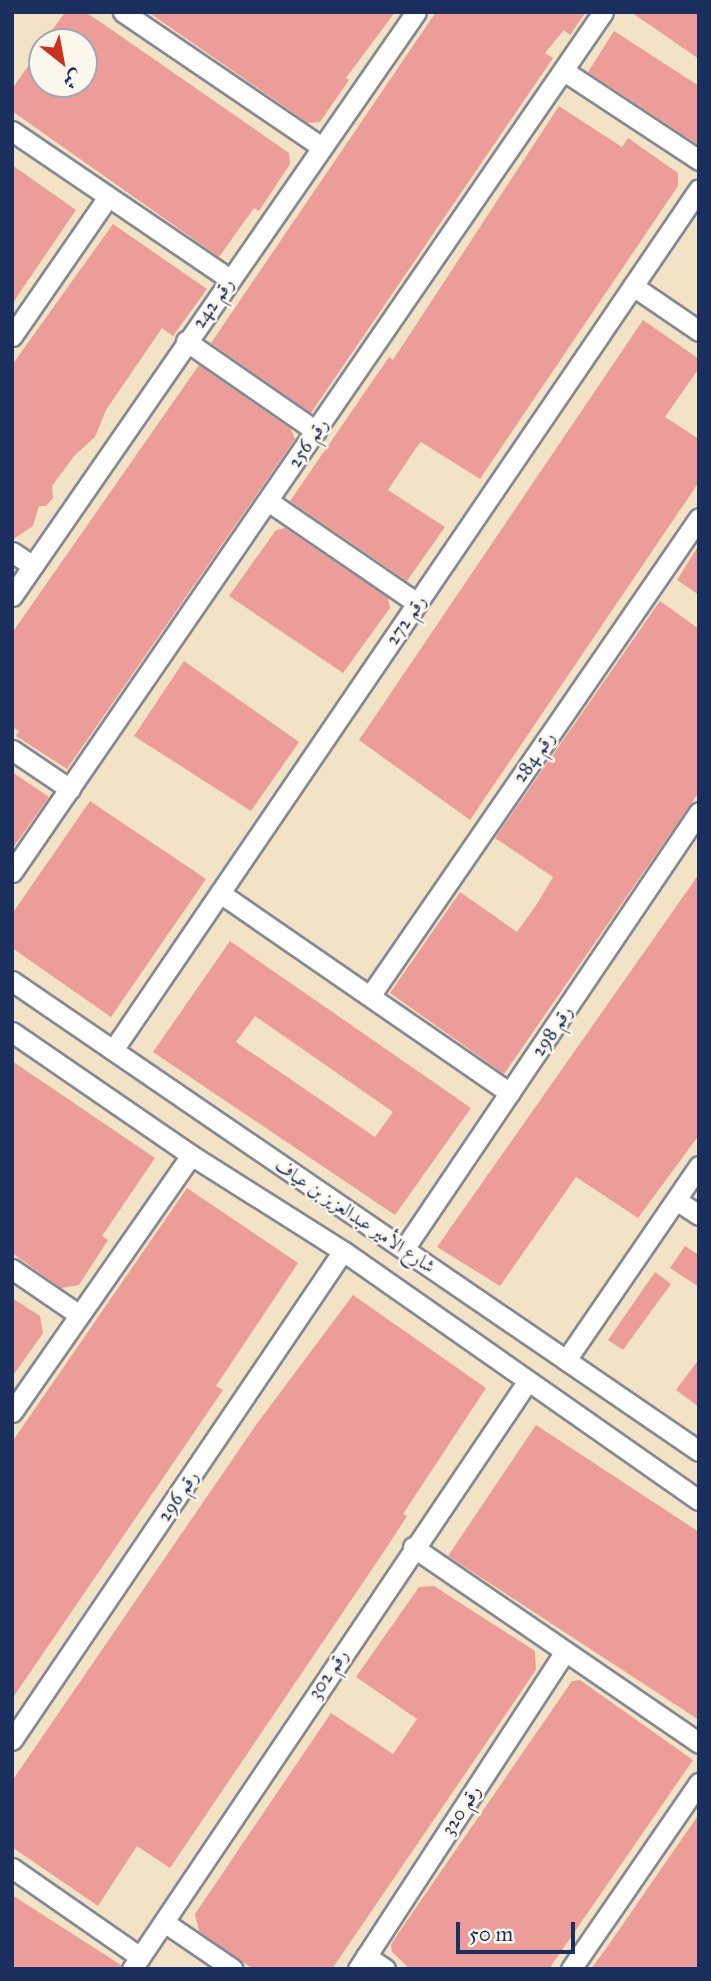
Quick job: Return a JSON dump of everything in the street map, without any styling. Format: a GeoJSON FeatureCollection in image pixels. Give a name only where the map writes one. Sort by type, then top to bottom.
{"type":"FeatureCollection","features":[{"type":"Feature","properties":{"kind":"street"},"geometry":{"type":"LineString","coordinates":[[123,12],[322,147]]}},
{"type":"Feature","properties":{"kind":"street","name":"رقم 242"},"geometry":{"type":"LineString","coordinates":[[12,596],[416,12]]}},
{"type":"Feature","properties":{"kind":"street","name":"رقم 256"},"geometry":{"type":"LineString","coordinates":[[12,872],[603,12]]}},
{"type":"Feature","properties":{"kind":"street"},"geometry":{"type":"LineString","coordinates":[[564,71],[699,160]]}},
{"type":"Feature","properties":{"kind":"street"},"geometry":{"type":"LineString","coordinates":[[12,131],[230,279]]}},
{"type":"Feature","properties":{"kind":"street","name":"رقم 272"},"geometry":{"type":"LineString","coordinates":[[113,1049],[699,189]]}},
{"type":"Feature","properties":{"kind":"street"},"geometry":{"type":"LineString","coordinates":[[12,336],[108,198]]}},
{"type":"Feature","properties":{"kind":"street"},"geometry":{"type":"LineString","coordinates":[[633,286],[699,331]]}},
{"type":"Feature","properties":{"kind":"street"},"geometry":{"type":"LineString","coordinates":[[186,341],[316,431]]}},
{"type":"Feature","properties":{"kind":"street"},"geometry":{"type":"LineString","coordinates":[[268,501],[417,603]]}},
{"type":"Feature","properties":{"kind":"street","name":"رقم 284"},"geometry":{"type":"LineString","coordinates":[[370,996],[699,518]]}},
{"type":"Feature","properties":{"kind":"street"},"geometry":{"type":"LineString","coordinates":[[12,552],[33,566]]}},
{"type":"Feature","properties":{"kind":"street"},"geometry":{"type":"LineString","coordinates":[[12,750],[70,789]]}},
{"type":"Feature","properties":{"kind":"street","name":"رقم 298"},"geometry":{"type":"LineString","coordinates":[[404,1249],[699,813]]}},
{"type":"Feature","properties":{"kind":"street"},"geometry":{"type":"LineString","coordinates":[[220,892],[510,1093]]}},
{"type":"Feature","properties":{"kind":"street","name":"شارع الأمير عبدالعزيز بن عياف"},"geometry":{"type":"LineString","coordinates":[[12,981],[699,1451]]}},
{"type":"Feature","properties":{"kind":"street","name":"شارع الأمير عبدالعزيز بن عياف"},"geometry":{"type":"LineString","coordinates":[[12,1032],[191,1155],[343,1251],[699,1500]]}},
{"type":"Feature","properties":{"kind":"street"},"geometry":{"type":"LineString","coordinates":[[12,1412],[191,1155]]}},
{"type":"Feature","properties":{"kind":"street"},"geometry":{"type":"LineString","coordinates":[[566,1360],[699,1166]]}},
{"type":"Feature","properties":{"kind":"street"},"geometry":{"type":"LineString","coordinates":[[676,1200],[699,1215]]}},
{"type":"Feature","properties":{"kind":"street","name":"رقم 296"},"geometry":{"type":"LineString","coordinates":[[12,1740],[343,1251]]}},
{"type":"Feature","properties":{"kind":"street"},"geometry":{"type":"LineString","coordinates":[[12,1269],[78,1314]]}},
{"type":"Feature","properties":{"kind":"street","name":"رقم 302"},"geometry":{"type":"LineString","coordinates":[[136,1963],[413,1547],[527,1382]]}},
{"type":"Feature","properties":{"kind":"street"},"geometry":{"type":"LineString","coordinates":[[413,1547],[699,1743]]}},
{"type":"Feature","properties":{"kind":"street","name":"رقم 320"},"geometry":{"type":"LineString","coordinates":[[362,1962],[565,1651]]}},
{"type":"Feature","properties":{"kind":"street"},"geometry":{"type":"LineString","coordinates":[[571,1969],[699,1783]]}},
{"type":"Feature","properties":{"kind":"street"},"geometry":{"type":"LineString","coordinates":[[12,1868],[136,1963]]}},
{"type":"Feature","properties":{"kind":"street"},"geometry":{"type":"LineString","coordinates":[[164,1922],[233,1969]]}},
{"type":"Feature","properties":{"kind":"street"},"geometry":{"type":"LineString","coordinates":[[362,1962],[385,1969]]}},
{"type":"Feature","properties":{"kind":"building"},"geometry":{"type":"Polygon","coordinates":[[[65,12],[85,12],[289,153],[290,164],[259,211],[254,208],[219,257],[12,111],[12,89],[28,66],[28,98],[98,98],[98,28],[54,28],[65,12]]]}},
{"type":"Feature","properties":{"kind":"building"},"geometry":{"type":"Polygon","coordinates":[[[148,12],[395,12],[346,78],[349,80],[320,122],[308,123],[148,12]]]}},
{"type":"Feature","properties":{"kind":"building"},"geometry":{"type":"Polygon","coordinates":[[[436,12],[586,12],[570,35],[564,30],[545,53],[553,58],[311,413],[211,343],[436,12]]]}},
{"type":"Feature","properties":{"kind":"building"},"geometry":{"type":"Polygon","coordinates":[[[631,12],[699,12],[699,59],[631,12]]]}},
{"type":"Feature","properties":{"kind":"building"},"geometry":{"type":"Polygon","coordinates":[[[614,31],[699,86],[697,144],[588,72],[614,31]]]}},
{"type":"Feature","properties":{"kind":"building"},"geometry":{"type":"Polygon","coordinates":[[[559,106],[622,147],[628,138],[678,173],[678,186],[480,479],[421,442],[416,448],[388,490],[445,527],[407,581],[290,501],[389,357],[393,360],[559,106]]]}},
{"type":"Feature","properties":{"kind":"building"},"geometry":{"type":"Polygon","coordinates":[[[12,165],[76,210],[12,304],[12,165]]]}},
{"type":"Feature","properties":{"kind":"building"},"geometry":{"type":"Polygon","coordinates":[[[113,224],[207,289],[173,336],[162,328],[106,410],[95,437],[74,456],[52,486],[53,498],[46,506],[39,506],[33,526],[12,540],[12,365],[113,224]]]}},
{"type":"Feature","properties":{"kind":"building"},"geometry":{"type":"Polygon","coordinates":[[[643,320],[699,359],[699,368],[665,417],[699,439],[699,482],[470,820],[359,740],[643,320]]]}},
{"type":"Feature","properties":{"kind":"building"},"geometry":{"type":"Polygon","coordinates":[[[199,365],[291,429],[295,439],[67,769],[16,736],[19,731],[12,727],[12,633],[199,365]]]}},
{"type":"Feature","properties":{"kind":"building"},"geometry":{"type":"Polygon","coordinates":[[[285,528],[388,598],[390,608],[343,673],[229,596],[276,530],[285,528]]]}},
{"type":"Feature","properties":{"kind":"building"},"geometry":{"type":"Polygon","coordinates":[[[699,545],[699,595],[677,580],[699,545]]]}},
{"type":"Feature","properties":{"kind":"building"},"geometry":{"type":"Polygon","coordinates":[[[660,601],[699,629],[699,792],[504,1074],[390,993],[460,892],[517,932],[537,904],[553,877],[495,838],[660,601]]]}},
{"type":"Feature","properties":{"kind":"building"},"geometry":{"type":"Polygon","coordinates":[[[184,661],[299,742],[251,811],[134,736],[184,661]]]}},
{"type":"Feature","properties":{"kind":"building"},"geometry":{"type":"Polygon","coordinates":[[[12,772],[49,797],[12,849],[12,772]]]}},
{"type":"Feature","properties":{"kind":"building"},"geometry":{"type":"Polygon","coordinates":[[[90,801],[206,879],[111,1017],[12,948],[12,914],[90,801]]]}},
{"type":"Feature","properties":{"kind":"building"},"geometry":{"type":"Polygon","coordinates":[[[699,874],[699,1135],[638,1218],[576,1177],[500,1286],[437,1247],[699,874]]]}},
{"type":"Feature","properties":{"kind":"building"},"geometry":{"type":"Polygon","coordinates":[[[230,941],[471,1108],[395,1215],[153,1052],[230,941]],[[255,1016],[236,1042],[375,1137],[393,1112],[255,1016]]]}},
{"type":"Feature","properties":{"kind":"building"},"geometry":{"type":"Polygon","coordinates":[[[12,1061],[155,1158],[102,1236],[108,1240],[79,1285],[61,1288],[12,1253],[12,1061]]]}},
{"type":"Feature","properties":{"kind":"building"},"geometry":{"type":"Polygon","coordinates":[[[187,1188],[298,1263],[216,1386],[223,1390],[12,1699],[12,1442],[187,1188]]]}},
{"type":"Feature","properties":{"kind":"building"},"geometry":{"type":"Polygon","coordinates":[[[685,1246],[699,1255],[699,1287],[670,1268],[685,1246]]]}},
{"type":"Feature","properties":{"kind":"building"},"geometry":{"type":"Polygon","coordinates":[[[655,1272],[671,1284],[623,1350],[608,1340],[655,1272]]]}},
{"type":"Feature","properties":{"kind":"building"},"geometry":{"type":"Polygon","coordinates":[[[353,1295],[486,1388],[403,1514],[407,1516],[387,1547],[170,1868],[137,1846],[98,1906],[12,1847],[12,1781],[256,1425],[353,1295]]]}},
{"type":"Feature","properties":{"kind":"building"},"geometry":{"type":"Polygon","coordinates":[[[12,1298],[40,1316],[43,1333],[12,1377],[12,1298]]]}},
{"type":"Feature","properties":{"kind":"building"},"geometry":{"type":"Polygon","coordinates":[[[699,1359],[699,1407],[676,1390],[699,1359]]]}},
{"type":"Feature","properties":{"kind":"building"},"geometry":{"type":"Polygon","coordinates":[[[536,1425],[699,1532],[699,1720],[448,1556],[536,1425]]]}},
{"type":"Feature","properties":{"kind":"building"},"geometry":{"type":"Polygon","coordinates":[[[434,1586],[535,1651],[536,1670],[332,1969],[255,1969],[199,1931],[195,1914],[331,1713],[393,1754],[417,1719],[356,1677],[419,1587],[434,1586]]]}},
{"type":"Feature","properties":{"kind":"building"},"geometry":{"type":"Polygon","coordinates":[[[580,1680],[693,1760],[549,1969],[410,1969],[392,1952],[391,1944],[572,1681],[580,1680]]]}},
{"type":"Feature","properties":{"kind":"building"},"geometry":{"type":"Polygon","coordinates":[[[699,1814],[699,1969],[591,1969],[612,1940],[699,1814]]]}},
{"type":"Feature","properties":{"kind":"building"},"geometry":{"type":"Polygon","coordinates":[[[12,1895],[121,1965],[120,1969],[12,1969],[12,1895]]]}}]}
